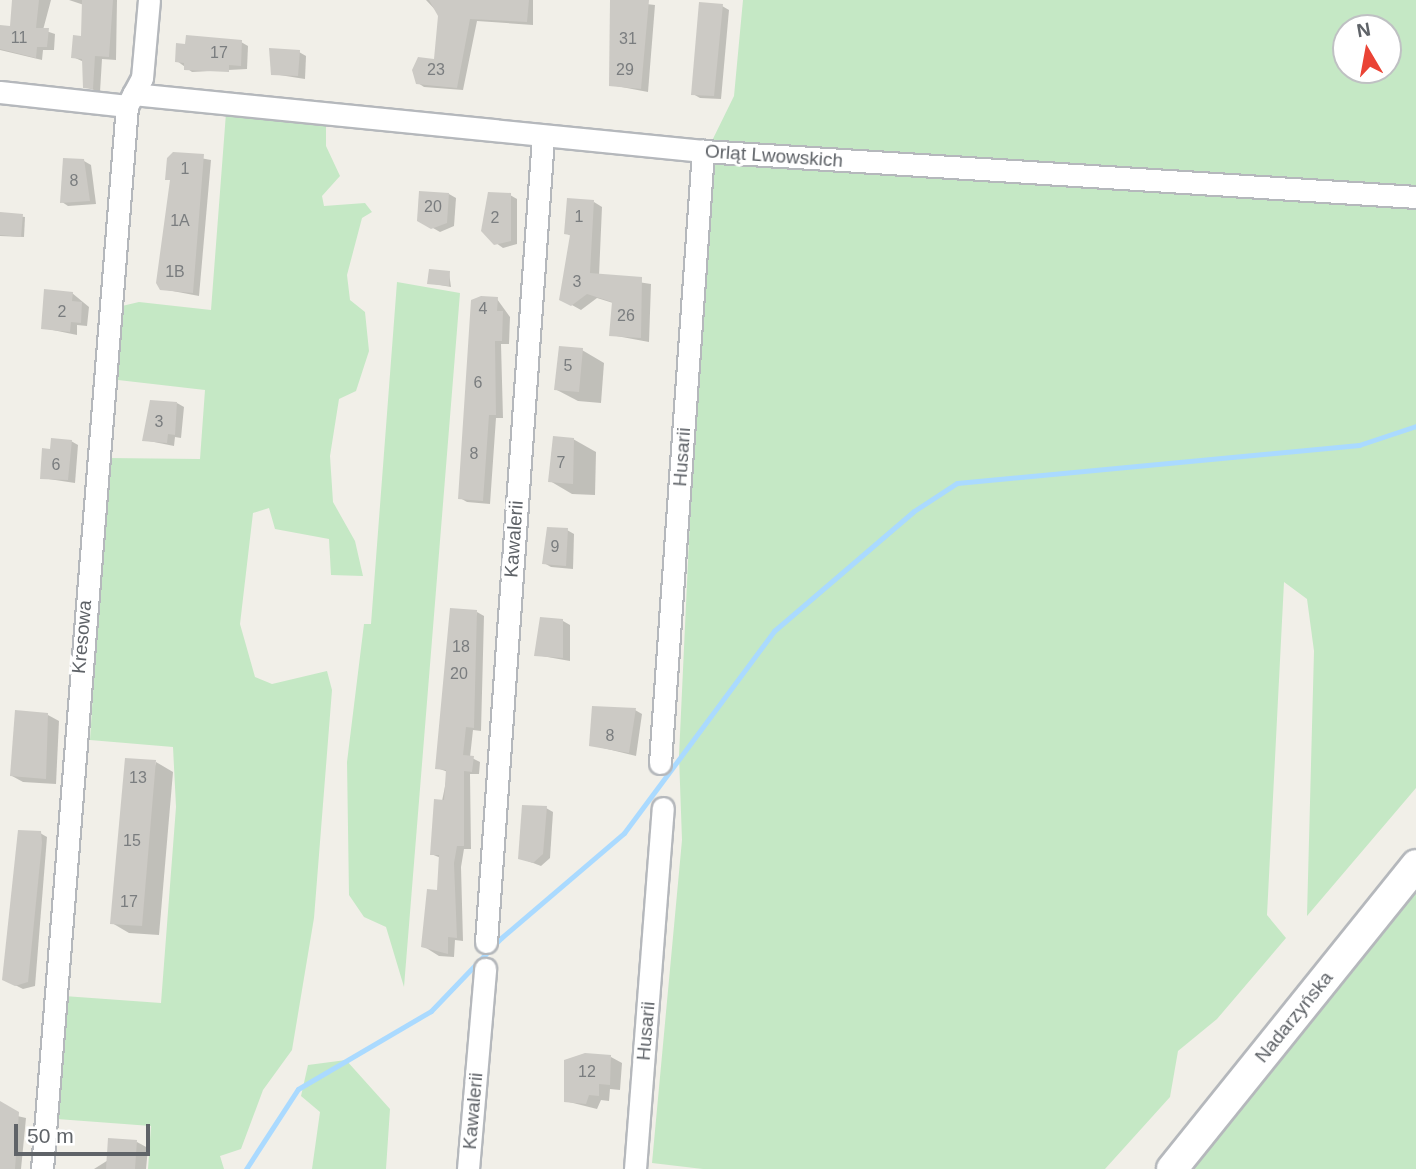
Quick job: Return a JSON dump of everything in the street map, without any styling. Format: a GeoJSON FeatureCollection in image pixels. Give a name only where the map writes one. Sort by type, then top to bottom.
{"type":"FeatureCollection","features":[{"type":"Feature","properties":{"kind":"main road","name":"Nadarzyńska"},"geometry":{"type":"LineString","coordinates":[[1172,1169],[1416,865]]}},
{"type":"Feature","properties":{"kind":"street","name":"Kresowa"},"geometry":{"type":"LineString","coordinates":[[41,1169],[130,100],[142,78],[149,0]]}},
{"type":"Feature","properties":{"kind":"street","name":"Orląt Lwowskich"},"geometry":{"type":"LineString","coordinates":[[0,92],[130,100],[262,102],[543,136],[704,151],[1416,197]]}},
{"type":"Feature","properties":{"kind":"street","name":"Kawalerii"},"geometry":{"type":"LineString","coordinates":[[486,942],[543,136]]}},
{"type":"Feature","properties":{"kind":"street","name":"Husarii"},"geometry":{"type":"LineString","coordinates":[[660,763],[704,151]]}},
{"type":"Feature","properties":{"kind":"street","name":"Husarii"},"geometry":{"type":"LineString","coordinates":[[635,1169],[663,808]]}},
{"type":"Feature","properties":{"kind":"street","name":"Kawalerii"},"geometry":{"type":"LineString","coordinates":[[468,1169],[485,969]]}},
{"type":"Feature","properties":{"kind":"green space"},"geometry":{"type":"Polygon","coordinates":[[[743,0],[1416,0],[1416,788],[1307,916],[1314,651],[1307,599],[1284,582],[1267,915],[1286,938],[1217,1019],[1178,1051],[1170,1097],[1105,1169],[703,1169],[652,1163],[682,840],[679,756],[707,151],[734,96],[743,0]]]}},
{"type":"Feature","properties":{"kind":"green space"},"geometry":{"type":"Polygon","coordinates":[[[226,113],[326,122],[326,146],[340,176],[322,196],[324,206],[365,203],[372,212],[362,218],[347,275],[350,300],[365,312],[369,351],[356,391],[339,399],[330,456],[333,502],[355,541],[363,576],[331,575],[329,539],[275,529],[269,508],[253,513],[240,624],[255,677],[272,684],[327,671],[332,690],[314,918],[292,1050],[263,1090],[241,1149],[220,1156],[224,1169],[148,1169],[151,1126],[57,1119],[64,996],[161,1003],[176,807],[173,747],[90,740],[108,458],[200,459],[205,390],[118,380],[122,306],[139,302],[211,310],[226,113]]]}},
{"type":"Feature","properties":{"kind":"green space"},"geometry":{"type":"Polygon","coordinates":[[[397,282],[460,293],[404,987],[386,927],[364,917],[349,895],[347,762],[364,624],[371,624],[397,282]]]}},
{"type":"Feature","properties":{"kind":"green space"},"geometry":{"type":"Polygon","coordinates":[[[1416,889],[1416,1169],[1187,1169],[1315,1012],[1416,889]]]}},
{"type":"Feature","properties":{"kind":"green space"},"geometry":{"type":"Polygon","coordinates":[[[346,1060],[390,1109],[386,1169],[312,1169],[320,1112],[301,1096],[308,1065],[346,1060]]]}},
{"type":"Feature","properties":{"kind":"building"},"geometry":{"type":"Polygon","coordinates":[[[12,0],[39,0],[36,28],[49,28],[47,47],[37,47],[36,58],[0,49],[0,25],[10,26],[12,0]]]}},
{"type":"Feature","properties":{"kind":"building"},"geometry":{"type":"Polygon","coordinates":[[[82,0],[113,0],[109,57],[95,56],[93,89],[83,88],[82,59],[71,58],[73,35],[81,36],[82,0]]]}},
{"type":"Feature","properties":{"kind":"building"},"geometry":{"type":"Polygon","coordinates":[[[429,0],[529,0],[527,22],[470,19],[457,88],[416,84],[412,70],[418,57],[434,59],[438,16],[429,0]]]}},
{"type":"Feature","properties":{"kind":"building"},"geometry":{"type":"Polygon","coordinates":[[[610,0],[649,0],[641,89],[609,86],[610,0]]]}},
{"type":"Feature","properties":{"kind":"building"},"geometry":{"type":"Polygon","coordinates":[[[699,2],[723,4],[714,96],[691,95],[699,2]]]}},
{"type":"Feature","properties":{"kind":"building"},"geometry":{"type":"Polygon","coordinates":[[[186,35],[242,40],[241,66],[229,65],[229,72],[184,70],[184,63],[175,62],[176,43],[185,44],[186,35]]]}},
{"type":"Feature","properties":{"kind":"building"},"geometry":{"type":"Polygon","coordinates":[[[269,48],[300,50],[298,76],[271,75],[269,48]]]}},
{"type":"Feature","properties":{"kind":"building"},"geometry":{"type":"Polygon","coordinates":[[[173,152],[204,154],[193,293],[160,290],[156,283],[170,180],[165,180],[167,158],[173,152]]]}},
{"type":"Feature","properties":{"kind":"building"},"geometry":{"type":"Polygon","coordinates":[[[63,158],[84,159],[90,201],[60,203],[63,158]]]}},
{"type":"Feature","properties":{"kind":"building"},"geometry":{"type":"Polygon","coordinates":[[[419,191],[449,193],[447,223],[431,229],[417,221],[419,191]]]}},
{"type":"Feature","properties":{"kind":"building"},"geometry":{"type":"Polygon","coordinates":[[[488,192],[511,193],[511,241],[494,245],[481,231],[488,192]]]}},
{"type":"Feature","properties":{"kind":"building"},"geometry":{"type":"Polygon","coordinates":[[[567,198],[594,200],[590,273],[642,277],[641,338],[609,336],[612,302],[587,294],[571,306],[559,300],[570,235],[564,234],[567,198]]]}},
{"type":"Feature","properties":{"kind":"building"},"geometry":{"type":"Polygon","coordinates":[[[0,212],[23,214],[21,237],[0,235],[0,212]]]}},
{"type":"Feature","properties":{"kind":"building"},"geometry":{"type":"Polygon","coordinates":[[[429,269],[450,271],[449,286],[427,284],[429,269]]]}},
{"type":"Feature","properties":{"kind":"building"},"geometry":{"type":"Polygon","coordinates":[[[44,289],[73,292],[72,301],[82,302],[81,323],[71,322],[70,332],[41,329],[44,289]]]}},
{"type":"Feature","properties":{"kind":"building"},"geometry":{"type":"Polygon","coordinates":[[[481,296],[498,297],[497,311],[503,311],[502,341],[495,341],[496,415],[489,415],[483,501],[458,499],[471,300],[481,296]]]}},
{"type":"Feature","properties":{"kind":"building"},"geometry":{"type":"Polygon","coordinates":[[[559,346],[583,348],[579,392],[554,390],[559,346]]]}},
{"type":"Feature","properties":{"kind":"building"},"geometry":{"type":"Polygon","coordinates":[[[150,400],[177,402],[175,435],[168,434],[167,443],[142,441],[150,400]]]}},
{"type":"Feature","properties":{"kind":"building"},"geometry":{"type":"Polygon","coordinates":[[[553,436],[574,438],[573,484],[548,482],[553,436]]]}},
{"type":"Feature","properties":{"kind":"building"},"geometry":{"type":"Polygon","coordinates":[[[51,438],[72,440],[68,480],[40,479],[42,448],[50,449],[51,438]]]}},
{"type":"Feature","properties":{"kind":"building"},"geometry":{"type":"Polygon","coordinates":[[[547,527],[568,528],[566,566],[542,564],[547,527]]]}},
{"type":"Feature","properties":{"kind":"building"},"geometry":{"type":"Polygon","coordinates":[[[450,608],[477,610],[474,728],[466,727],[463,755],[474,756],[472,772],[464,771],[464,846],[457,846],[454,863],[457,938],[448,937],[448,954],[421,947],[427,889],[437,890],[439,855],[430,855],[434,799],[444,800],[446,770],[435,769],[450,608]]]}},
{"type":"Feature","properties":{"kind":"building"},"geometry":{"type":"Polygon","coordinates":[[[540,617],[563,619],[563,658],[534,656],[540,617]]]}},
{"type":"Feature","properties":{"kind":"building"},"geometry":{"type":"Polygon","coordinates":[[[592,706],[636,708],[629,753],[589,746],[592,706]]]}},
{"type":"Feature","properties":{"kind":"building"},"geometry":{"type":"Polygon","coordinates":[[[15,710],[48,713],[46,779],[10,776],[15,710]]]}},
{"type":"Feature","properties":{"kind":"building"},"geometry":{"type":"Polygon","coordinates":[[[125,758],[156,760],[142,926],[110,924],[125,758]]]}},
{"type":"Feature","properties":{"kind":"building"},"geometry":{"type":"Polygon","coordinates":[[[522,805],[547,806],[543,854],[533,863],[518,859],[522,805]]]}},
{"type":"Feature","properties":{"kind":"building"},"geometry":{"type":"Polygon","coordinates":[[[18,830],[41,831],[42,843],[28,982],[15,986],[2,980],[18,830]]]}},
{"type":"Feature","properties":{"kind":"building"},"geometry":{"type":"Polygon","coordinates":[[[585,1053],[611,1055],[610,1085],[599,1084],[599,1096],[589,1095],[586,1104],[564,1102],[564,1060],[585,1053]]]}},
{"type":"Feature","properties":{"kind":"building"},"geometry":{"type":"Polygon","coordinates":[[[0,1101],[19,1112],[15,1169],[0,1169],[0,1101]]]}},
{"type":"Feature","properties":{"kind":"building"},"geometry":{"type":"Polygon","coordinates":[[[108,1138],[137,1140],[135,1169],[106,1169],[108,1138]]]}},
{"type":"Feature","properties":{"kind":"waterway"},"geometry":{"type":"LineString","coordinates":[[246,1169],[298,1089],[431,1011],[501,938],[624,833],[774,631],[914,511],[957,483],[1359,445],[1416,426]]}}]}
